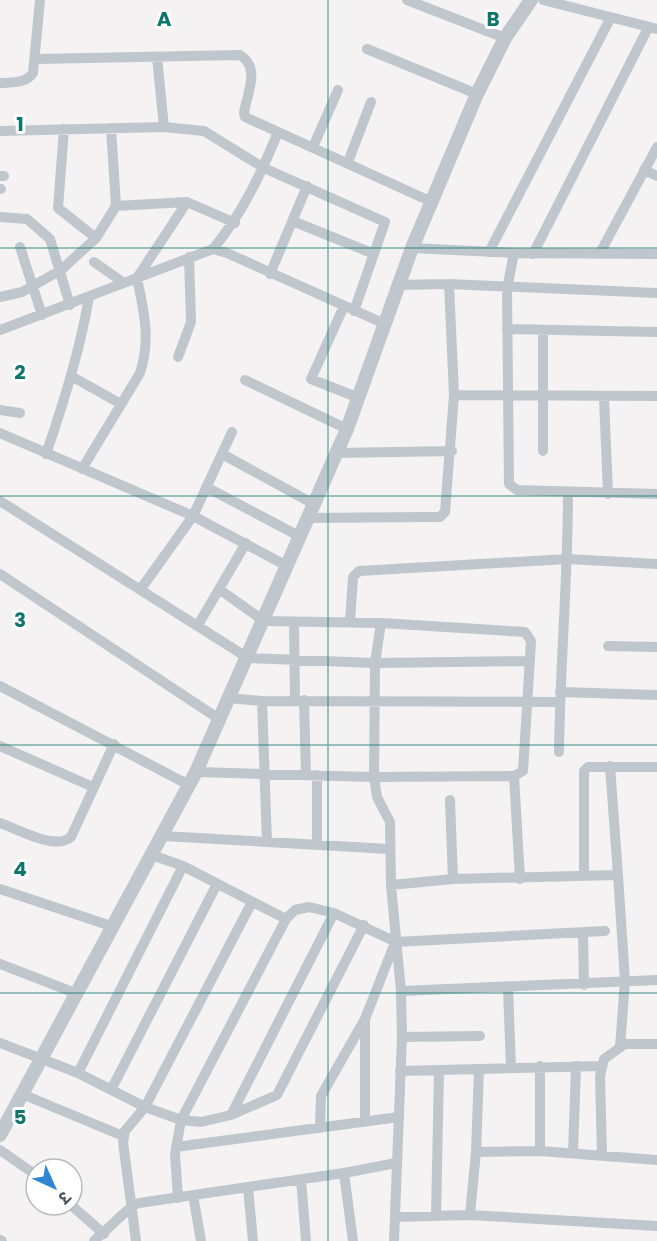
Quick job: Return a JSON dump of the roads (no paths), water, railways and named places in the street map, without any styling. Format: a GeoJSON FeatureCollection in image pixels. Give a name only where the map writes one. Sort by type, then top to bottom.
{"type":"FeatureCollection","features":[{"type":"Feature","properties":{"kind":"street"},"geometry":{"type":"LineString","coordinates":[[0,82],[20,82],[29,79],[37,58],[40,0]]}},
{"type":"Feature","properties":{"kind":"street"},"geometry":{"type":"LineString","coordinates":[[406,0],[505,38]]}},
{"type":"Feature","properties":{"kind":"street"},"geometry":{"type":"LineString","coordinates":[[0,1135],[196,772],[264,621],[312,503],[347,429],[397,285],[477,94],[505,38],[531,0]]}},
{"type":"Feature","properties":{"kind":"street"},"geometry":{"type":"LineString","coordinates":[[533,254],[653,28],[610,19],[543,0]]}},
{"type":"Feature","properties":{"kind":"street"},"geometry":{"type":"LineString","coordinates":[[489,252],[610,19]]}},
{"type":"Feature","properties":{"kind":"street"},"geometry":{"type":"LineString","coordinates":[[367,49],[477,94]]}},
{"type":"Feature","properties":{"kind":"street"},"geometry":{"type":"LineString","coordinates":[[37,58],[157,57],[225,53],[240,55],[246,59],[252,73],[245,117],[432,202]]}},
{"type":"Feature","properties":{"kind":"street"},"geometry":{"type":"LineString","coordinates":[[157,57],[164,127]]}},
{"type":"Feature","properties":{"kind":"street"},"geometry":{"type":"LineString","coordinates":[[313,147],[338,90]]}},
{"type":"Feature","properties":{"kind":"street"},"geometry":{"type":"LineString","coordinates":[[348,162],[371,102]]}},
{"type":"Feature","properties":{"kind":"street"},"geometry":{"type":"LineString","coordinates":[[0,131],[164,127],[193,129],[213,134],[264,168],[385,222],[374,254],[349,308],[311,379],[315,383],[359,398]]}},
{"type":"Feature","properties":{"kind":"street"},"geometry":{"type":"LineString","coordinates":[[0,297],[33,287],[61,270],[96,238],[116,206],[111,128]]}},
{"type":"Feature","properties":{"kind":"street"},"geometry":{"type":"LineString","coordinates":[[64,129],[58,208],[96,238]]}},
{"type":"Feature","properties":{"kind":"street"},"geometry":{"type":"LineString","coordinates":[[0,330],[213,249],[235,223],[264,168],[278,132]]}},
{"type":"Feature","properties":{"kind":"street"},"geometry":{"type":"LineString","coordinates":[[600,253],[657,147]]}},
{"type":"Feature","properties":{"kind":"street"},"geometry":{"type":"LineString","coordinates":[[644,170],[657,176]]}},
{"type":"Feature","properties":{"kind":"street"},"geometry":{"type":"LineString","coordinates":[[270,274],[295,222],[307,186]]}},
{"type":"Feature","properties":{"kind":"street"},"geometry":{"type":"LineString","coordinates":[[116,206],[187,202],[235,223]]}},
{"type":"Feature","properties":{"kind":"street"},"geometry":{"type":"LineString","coordinates":[[82,469],[140,373],[148,341],[137,278],[187,202]]}},
{"type":"Feature","properties":{"kind":"street"},"geometry":{"type":"LineString","coordinates":[[0,217],[27,219],[46,234],[61,270],[70,305]]}},
{"type":"Feature","properties":{"kind":"street"},"geometry":{"type":"LineString","coordinates":[[295,222],[374,254]]}},
{"type":"Feature","properties":{"kind":"street"},"geometry":{"type":"LineString","coordinates":[[20,247],[42,315]]}},
{"type":"Feature","properties":{"kind":"street"},"geometry":{"type":"LineString","coordinates":[[412,248],[514,254],[657,254]]}},
{"type":"Feature","properties":{"kind":"street"},"geometry":{"type":"LineString","coordinates":[[213,249],[227,253],[385,324]]}},
{"type":"Feature","properties":{"kind":"street"},"geometry":{"type":"LineString","coordinates":[[514,254],[507,289],[509,484],[517,490],[657,494]]}},
{"type":"Feature","properties":{"kind":"street"},"geometry":{"type":"LineString","coordinates":[[178,357],[191,322],[189,257]]}},
{"type":"Feature","properties":{"kind":"street"},"geometry":{"type":"LineString","coordinates":[[94,262],[124,283]]}},
{"type":"Feature","properties":{"kind":"street"},"geometry":{"type":"LineString","coordinates":[[397,285],[449,284],[507,289],[657,293]]}},
{"type":"Feature","properties":{"kind":"street"},"geometry":{"type":"LineString","coordinates":[[306,518],[440,517],[445,512],[452,451],[454,396],[449,284]]}},
{"type":"Feature","properties":{"kind":"street"},"geometry":{"type":"LineString","coordinates":[[46,454],[71,376],[89,297]]}},
{"type":"Feature","properties":{"kind":"street"},"geometry":{"type":"LineString","coordinates":[[507,329],[657,332]]}},
{"type":"Feature","properties":{"kind":"street"},"geometry":{"type":"LineString","coordinates":[[543,330],[543,451]]}},
{"type":"Feature","properties":{"kind":"street"},"geometry":{"type":"LineString","coordinates":[[71,376],[121,404]]}},
{"type":"Feature","properties":{"kind":"street"},"geometry":{"type":"LineString","coordinates":[[245,380],[347,429]]}},
{"type":"Feature","properties":{"kind":"street"},"geometry":{"type":"LineString","coordinates":[[454,396],[508,395],[542,398],[657,396]]}},
{"type":"Feature","properties":{"kind":"street"},"geometry":{"type":"LineString","coordinates":[[604,398],[608,494]]}},
{"type":"Feature","properties":{"kind":"street"},"geometry":{"type":"LineString","coordinates":[[0,410],[20,413]]}},
{"type":"Feature","properties":{"kind":"street"},"geometry":{"type":"LineString","coordinates":[[140,590],[193,516],[232,432]]}},
{"type":"Feature","properties":{"kind":"street"},"geometry":{"type":"LineString","coordinates":[[0,433],[193,516],[287,566]]}},
{"type":"Feature","properties":{"kind":"street"},"geometry":{"type":"LineString","coordinates":[[336,453],[452,451]]}},
{"type":"Feature","properties":{"kind":"street"},"geometry":{"type":"LineString","coordinates":[[222,453],[312,503]]}},
{"type":"Feature","properties":{"kind":"street"},"geometry":{"type":"LineString","coordinates":[[206,487],[299,536]]}},
{"type":"Feature","properties":{"kind":"street"},"geometry":{"type":"LineString","coordinates":[[560,752],[560,697],[568,558],[568,492]]}},
{"type":"Feature","properties":{"kind":"street"},"geometry":{"type":"LineString","coordinates":[[0,501],[248,658],[294,658],[375,663],[529,662]]}},
{"type":"Feature","properties":{"kind":"street"},"geometry":{"type":"LineString","coordinates":[[198,625],[246,543]]}},
{"type":"Feature","properties":{"kind":"street"},"geometry":{"type":"LineString","coordinates":[[350,622],[353,577],[359,571],[568,558],[657,564]]}},
{"type":"Feature","properties":{"kind":"street"},"geometry":{"type":"LineString","coordinates":[[0,574],[219,719]]}},
{"type":"Feature","properties":{"kind":"street"},"geometry":{"type":"LineString","coordinates":[[196,772],[264,772],[374,777],[514,776],[523,771],[531,641],[525,632],[381,623],[264,621],[219,589]]}},
{"type":"Feature","properties":{"kind":"street"},"geometry":{"type":"LineString","coordinates":[[294,622],[294,658],[311,774],[318,845]]}},
{"type":"Feature","properties":{"kind":"street"},"geometry":{"type":"LineString","coordinates":[[381,623],[375,663],[374,777],[377,797],[390,822],[391,885],[402,1037],[394,1241]]}},
{"type":"Feature","properties":{"kind":"street"},"geometry":{"type":"LineString","coordinates":[[608,646],[657,647]]}},
{"type":"Feature","properties":{"kind":"street"},"geometry":{"type":"LineString","coordinates":[[0,686],[189,785]]}},
{"type":"Feature","properties":{"kind":"street"},"geometry":{"type":"LineString","coordinates":[[228,698],[262,701],[527,702],[560,697],[657,695]]}},
{"type":"Feature","properties":{"kind":"street"},"geometry":{"type":"LineString","coordinates":[[262,701],[267,842]]}},
{"type":"Feature","properties":{"kind":"street"},"geometry":{"type":"LineString","coordinates":[[0,823],[61,843],[71,837],[114,744]]}},
{"type":"Feature","properties":{"kind":"street"},"geometry":{"type":"LineString","coordinates":[[0,746],[93,787]]}},
{"type":"Feature","properties":{"kind":"street"},"geometry":{"type":"LineString","coordinates":[[610,766],[625,981],[620,1047]]}},
{"type":"Feature","properties":{"kind":"street"},"geometry":{"type":"LineString","coordinates":[[584,876],[582,778],[588,767],[657,767]]}},
{"type":"Feature","properties":{"kind":"street"},"geometry":{"type":"LineString","coordinates":[[514,776],[520,879]]}},
{"type":"Feature","properties":{"kind":"street"},"geometry":{"type":"LineString","coordinates":[[450,800],[453,879]]}},
{"type":"Feature","properties":{"kind":"street"},"geometry":{"type":"LineString","coordinates":[[163,836],[389,849]]}},
{"type":"Feature","properties":{"kind":"street"},"geometry":{"type":"LineString","coordinates":[[152,855],[183,866],[286,919]]}},
{"type":"Feature","properties":{"kind":"street"},"geometry":{"type":"LineString","coordinates":[[78,1073],[183,866]]}},
{"type":"Feature","properties":{"kind":"street"},"geometry":{"type":"LineString","coordinates":[[391,885],[453,879],[520,879],[618,874]]}},
{"type":"Feature","properties":{"kind":"street"},"geometry":{"type":"LineString","coordinates":[[111,1090],[217,884]]}},
{"type":"Feature","properties":{"kind":"street"},"geometry":{"type":"LineString","coordinates":[[0,890],[111,926]]}},
{"type":"Feature","properties":{"kind":"street"},"geometry":{"type":"LineString","coordinates":[[136,1241],[123,1136],[145,1107],[252,902]]}},
{"type":"Feature","properties":{"kind":"street"},"geometry":{"type":"LineString","coordinates":[[178,1198],[176,1147],[181,1120],[286,919],[295,910],[309,907],[334,913],[396,942],[605,931]]}},
{"type":"Feature","properties":{"kind":"street"},"geometry":{"type":"LineString","coordinates":[[231,1115],[334,913]]}},
{"type":"Feature","properties":{"kind":"street"},"geometry":{"type":"LineString","coordinates":[[0,1043],[41,1061],[78,1073],[145,1107],[181,1120],[201,1122],[231,1115],[271,1100],[277,1095],[364,926]]}},
{"type":"Feature","properties":{"kind":"street"},"geometry":{"type":"LineString","coordinates":[[583,933],[584,985]]}},
{"type":"Feature","properties":{"kind":"street"},"geometry":{"type":"LineString","coordinates":[[320,1128],[321,1096],[365,1019],[396,942]]}},
{"type":"Feature","properties":{"kind":"street"},"geometry":{"type":"LineString","coordinates":[[0,964],[75,993]]}},
{"type":"Feature","properties":{"kind":"street"},"geometry":{"type":"LineString","coordinates":[[400,991],[584,985],[657,980]]}},
{"type":"Feature","properties":{"kind":"street"},"geometry":{"type":"LineString","coordinates":[[508,988],[511,1068]]}},
{"type":"Feature","properties":{"kind":"street"},"geometry":{"type":"LineString","coordinates":[[365,1019],[365,1121]]}},
{"type":"Feature","properties":{"kind":"street"},"geometry":{"type":"LineString","coordinates":[[402,1037],[480,1036]]}},
{"type":"Feature","properties":{"kind":"street"},"geometry":{"type":"LineString","coordinates":[[602,1155],[602,1066],[610,1053],[620,1047],[657,1044]]}},
{"type":"Feature","properties":{"kind":"street"},"geometry":{"type":"LineString","coordinates":[[540,1066],[540,1151]]}},
{"type":"Feature","properties":{"kind":"street"},"geometry":{"type":"LineString","coordinates":[[573,1154],[576,1066]]}},
{"type":"Feature","properties":{"kind":"street"},"geometry":{"type":"LineString","coordinates":[[400,1071],[602,1066]]}},
{"type":"Feature","properties":{"kind":"street"},"geometry":{"type":"LineString","coordinates":[[470,1215],[477,1152],[479,1069]]}},
{"type":"Feature","properties":{"kind":"street"},"geometry":{"type":"LineString","coordinates":[[436,1216],[439,1070]]}},
{"type":"Feature","properties":{"kind":"street"},"geometry":{"type":"LineString","coordinates":[[22,1095],[123,1136]]}},
{"type":"Feature","properties":{"kind":"street"},"geometry":{"type":"LineString","coordinates":[[176,1147],[399,1117]]}},
{"type":"Feature","properties":{"kind":"street"},"geometry":{"type":"LineString","coordinates":[[0,1150],[24,1167]]}},
{"type":"Feature","properties":{"kind":"street"},"geometry":{"type":"LineString","coordinates":[[477,1152],[540,1151],[657,1160]]}},
{"type":"Feature","properties":{"kind":"street"},"geometry":{"type":"LineString","coordinates":[[94,1241],[132,1206],[396,1163]]}},
{"type":"Feature","properties":{"kind":"street"},"geometry":{"type":"LineString","coordinates":[[344,1173],[353,1241]]}},
{"type":"Feature","properties":{"kind":"street"},"geometry":{"type":"LineString","coordinates":[[301,1179],[306,1241]]}},
{"type":"Feature","properties":{"kind":"street"},"geometry":{"type":"LineString","coordinates":[[248,1188],[253,1241]]}},
{"type":"Feature","properties":{"kind":"street"},"geometry":{"type":"LineString","coordinates":[[193,1195],[201,1241]]}},
{"type":"Feature","properties":{"kind":"street"},"geometry":{"type":"LineString","coordinates":[[396,1217],[470,1215],[657,1226]]}},
{"type":"Feature","properties":{"kind":"street"},"geometry":{"type":"LineString","coordinates":[[84,1216],[104,1234]]}}]}
